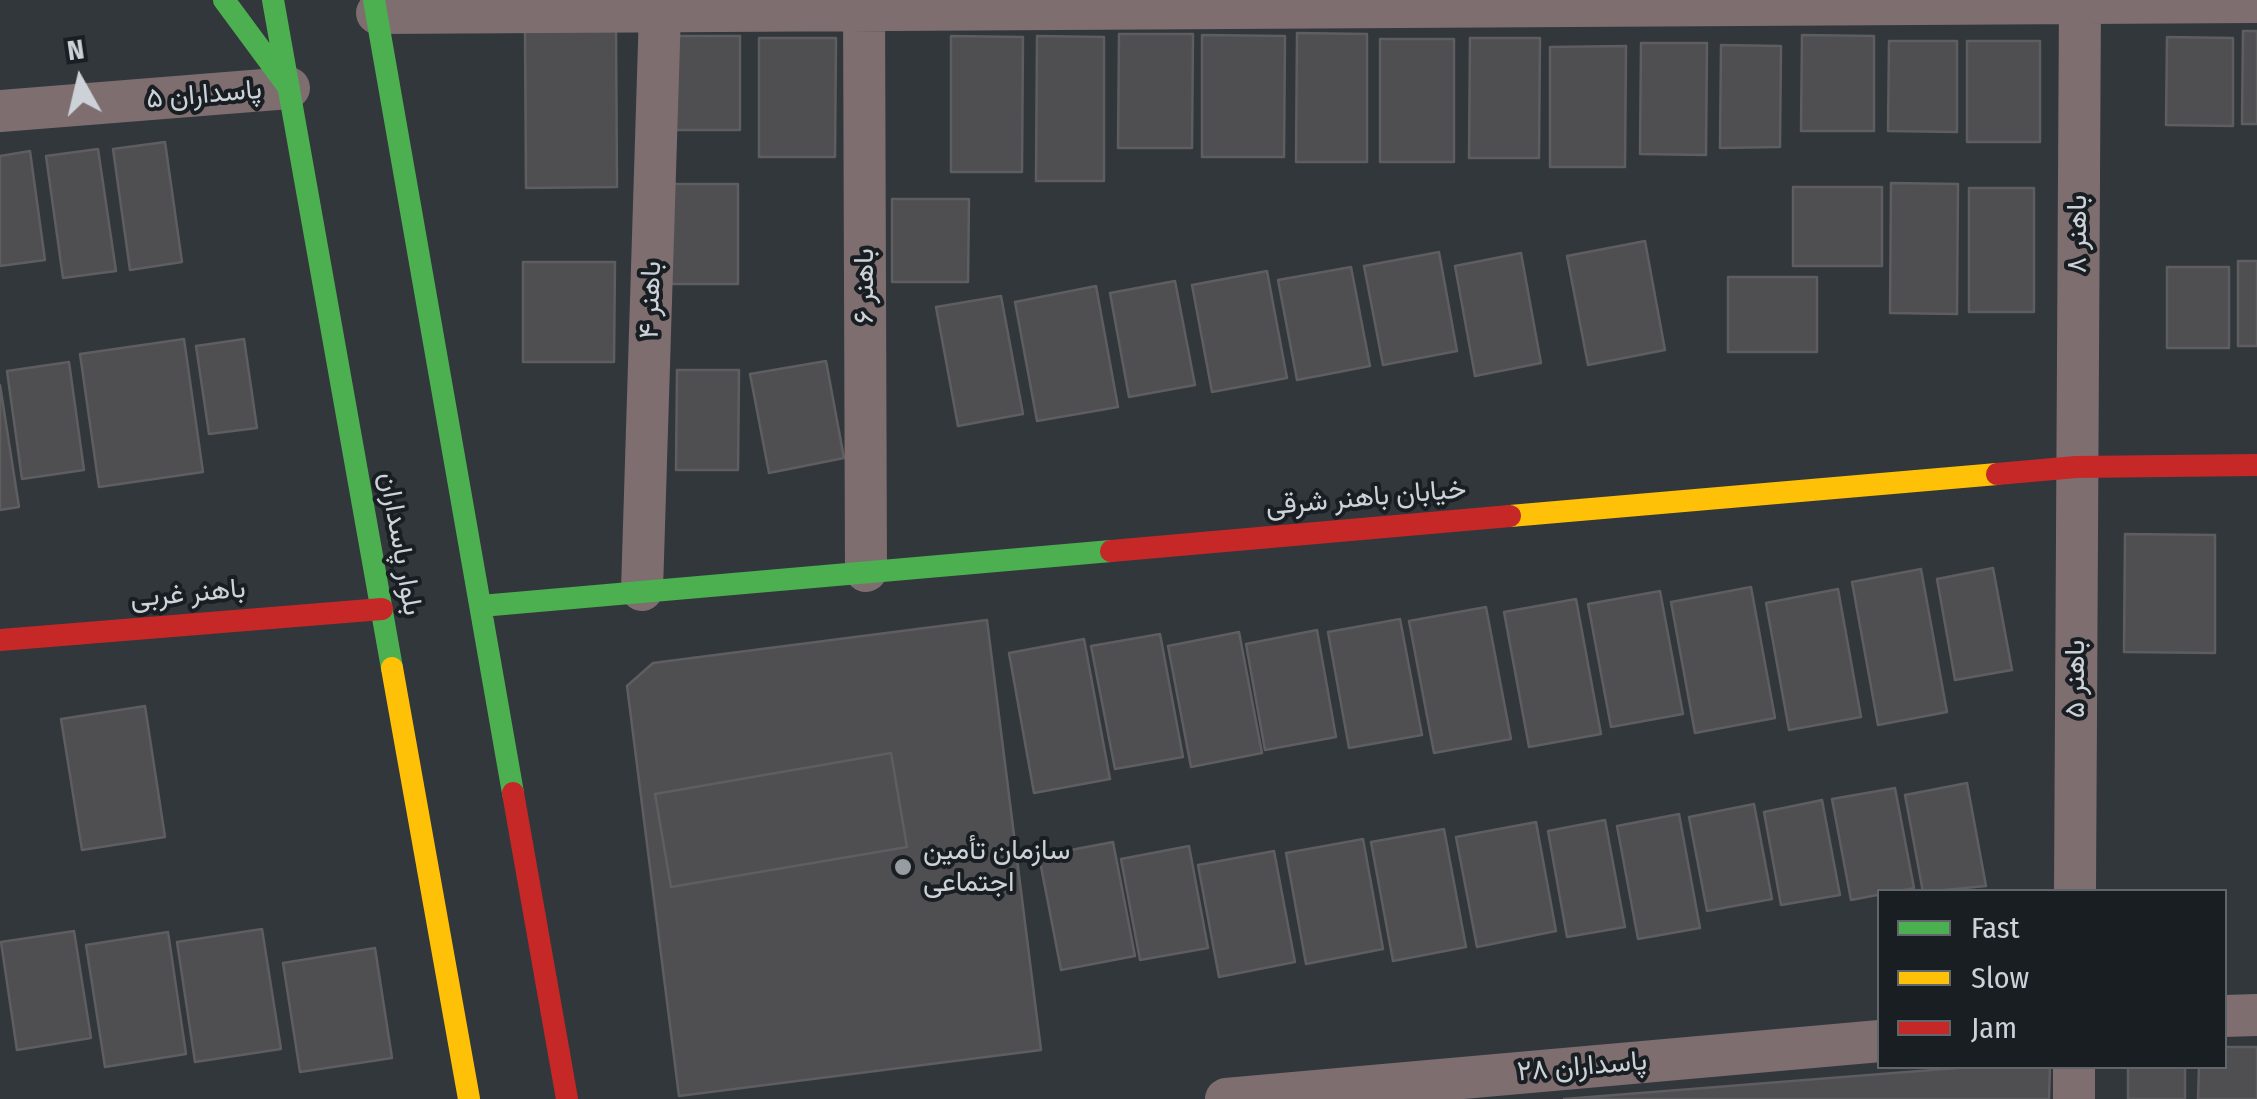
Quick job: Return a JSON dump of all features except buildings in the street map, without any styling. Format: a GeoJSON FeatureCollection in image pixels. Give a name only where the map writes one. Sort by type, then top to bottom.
{"type":"FeatureCollection","features":[{"type":"Feature","properties":{"kind":"street"},"geometry":{"type":"LineString","coordinates":[[224,0],[288,88]]}},
{"type":"Feature","properties":{"kind":"street","name":"بلوار پاسداران"},"geometry":{"type":"LineString","coordinates":[[273,0],[468,1099]]}},
{"type":"Feature","properties":{"kind":"street","name":"باهنر ۸"},"geometry":{"type":"LineString","coordinates":[[2076,467],[2080,1]]}},
{"type":"Feature","properties":{"kind":"street"},"geometry":{"type":"LineString","coordinates":[[568,1099],[376,6],[556,6],[660,11],[864,5],[2257,2]]}},
{"type":"Feature","properties":{"kind":"street","name":"باهنر ۶"},"geometry":{"type":"LineString","coordinates":[[864,5],[866,571]]}},
{"type":"Feature","properties":{"kind":"street","name":"باهنر ۴"},"geometry":{"type":"LineString","coordinates":[[642,590],[660,11]]}},
{"type":"Feature","properties":{"kind":"street","name":"پاسداران ۵"},"geometry":{"type":"LineString","coordinates":[[0,112],[288,88]]}},
{"type":"Feature","properties":{"kind":"street","name":"خیابان باهنر شرقی"},"geometry":{"type":"LineString","coordinates":[[481,606],[2076,467],[2257,465]]}},
{"type":"Feature","properties":{"kind":"street","name":"باهنر ۵"},"geometry":{"type":"LineString","coordinates":[[2075,889],[2076,467]]}},
{"type":"Feature","properties":{"kind":"street","name":"باهنر غربی"},"geometry":{"type":"LineString","coordinates":[[0,640],[382,608]]}},
{"type":"Feature","properties":{"kind":"street"},"geometry":{"type":"LineString","coordinates":[[2227,1016],[2257,1015]]}},
{"type":"Feature","properties":{"kind":"street","name":"پاسداران ۲۸"},"geometry":{"type":"LineString","coordinates":[[1226,1099],[1877,1040]]}},
{"type":"Feature","properties":{"kind":"street"},"geometry":{"type":"LineString","coordinates":[[2074,1069],[2074,1099]]}},
{"type":"Feature","properties":{"kind":"traffic: fast"},"geometry":{"type":"LineString","coordinates":[[224,0],[289,88]]}},
{"type":"Feature","properties":{"kind":"traffic: fast"},"geometry":{"type":"LineString","coordinates":[[273,0],[392,668]]}},
{"type":"Feature","properties":{"kind":"traffic: fast"},"geometry":{"type":"LineString","coordinates":[[374,0],[513,793]]}},
{"type":"Feature","properties":{"kind":"traffic: fast"},"geometry":{"type":"LineString","coordinates":[[481,606],[1111,551]]}},
{"type":"Feature","properties":{"kind":"traffic: slow"},"geometry":{"type":"LineString","coordinates":[[1510,516],[1997,474]]}},
{"type":"Feature","properties":{"kind":"traffic: slow"},"geometry":{"type":"LineString","coordinates":[[392,668],[469,1099]]}},
{"type":"Feature","properties":{"kind":"traffic: jam"},"geometry":{"type":"LineString","coordinates":[[1997,474],[2076,467],[2257,465]]}},
{"type":"Feature","properties":{"kind":"traffic: jam"},"geometry":{"type":"LineString","coordinates":[[1111,551],[1510,516]]}},
{"type":"Feature","properties":{"kind":"traffic: jam"},"geometry":{"type":"LineString","coordinates":[[0,640],[382,609]]}},
{"type":"Feature","properties":{"kind":"traffic: jam"},"geometry":{"type":"LineString","coordinates":[[513,793],[567,1099]]}},
{"type":"Feature","properties":{"kind":"place","name":"سازمان تأمین اجتماعی"},"geometry":{"type":"Point","coordinates":[903,867]}}]}
